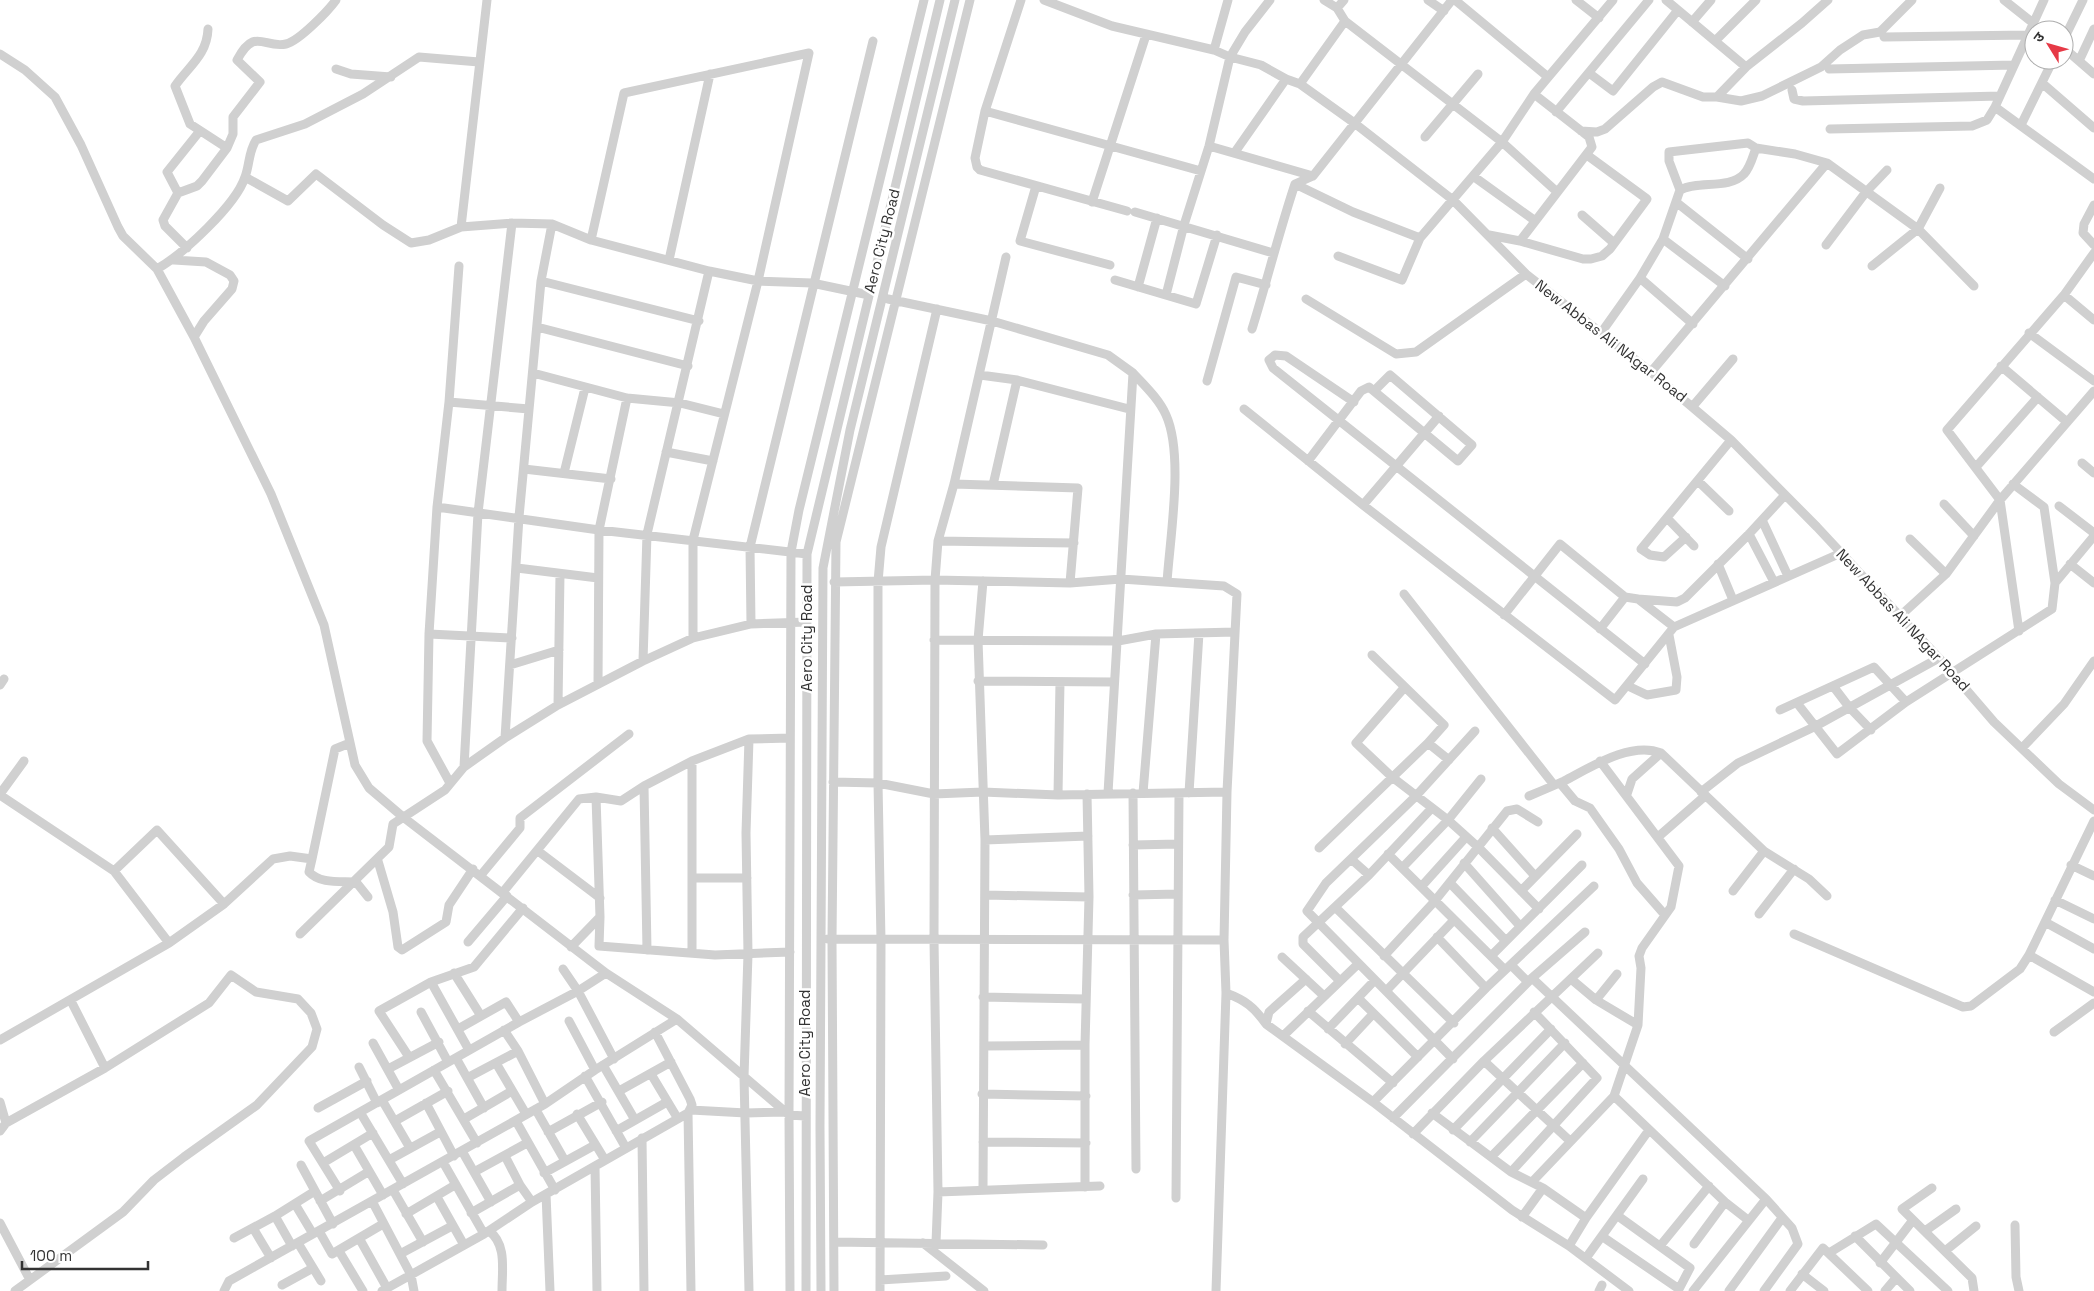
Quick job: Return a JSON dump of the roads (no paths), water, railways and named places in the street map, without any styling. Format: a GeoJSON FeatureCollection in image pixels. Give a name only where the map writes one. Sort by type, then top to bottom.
{"type":"FeatureCollection","features":[{"type":"Feature","properties":{"kind":"street"},"geometry":{"type":"LineString","coordinates":[[187,248],[166,226],[163,220],[178,193],[197,186],[202,182],[227,148],[233,134],[233,118],[260,82],[239,64],[237,60],[239,56],[251,43],[258,39],[280,44],[287,44],[294,40],[328,10],[336,0]]}},
{"type":"Feature","properties":{"kind":"street"},"geometry":{"type":"LineString","coordinates":[[461,226],[478,62],[487,0]]}},
{"type":"Feature","properties":{"kind":"street"},"geometry":{"type":"LineString","coordinates":[[790,1291],[787,1113],[790,952],[791,552],[799,510],[924,0]]}},
{"type":"Feature","properties":{"kind":"street","name":"Aero City Road"},"geometry":{"type":"LineString","coordinates":[[806,1291],[807,554],[940,0]]}},
{"type":"Feature","properties":{"kind":"street","name":"Aero City Road"},"geometry":{"type":"LineString","coordinates":[[821,1291],[820,938],[823,568],[850,430],[955,0]]}},
{"type":"Feature","properties":{"kind":"street"},"geometry":{"type":"LineString","coordinates":[[834,1291],[832,940],[834,582],[836,542],[894,300],[970,0]]}},
{"type":"Feature","properties":{"kind":"street"},"geometry":{"type":"LineString","coordinates":[[1021,0],[986,112],[975,158],[977,167],[980,170],[1092,202],[1184,225],[1273,253]]}},
{"type":"Feature","properties":{"kind":"street","name":"New Abbas Ali NAgar Road"},"geometry":{"type":"LineString","coordinates":[[1044,0],[1112,26],[1214,50],[1230,57],[1261,65],[1286,80],[1300,84],[1354,122],[1453,200],[1489,234],[1526,274],[1693,406],[1731,440],[1785,494],[1952,672],[1994,722],[2060,784],[2094,810]]}},
{"type":"Feature","properties":{"kind":"street"},"geometry":{"type":"LineString","coordinates":[[1214,50],[1228,0]]}},
{"type":"Feature","properties":{"kind":"street"},"geometry":{"type":"LineString","coordinates":[[1166,295],[1184,225],[1209,146],[1230,57],[1245,32],[1270,0]]}},
{"type":"Feature","properties":{"kind":"street"},"geometry":{"type":"LineString","coordinates":[[1324,0],[1337,8],[1346,22],[1502,142],[1556,191]]}},
{"type":"Feature","properties":{"kind":"street"},"geometry":{"type":"LineString","coordinates":[[1337,8],[1344,0]]}},
{"type":"Feature","properties":{"kind":"street"},"geometry":{"type":"LineString","coordinates":[[1428,0],[1444,10]]}},
{"type":"Feature","properties":{"kind":"street"},"geometry":{"type":"LineString","coordinates":[[1252,329],[1295,184],[1313,176],[1354,122],[1454,0],[1548,77]]}},
{"type":"Feature","properties":{"kind":"street"},"geometry":{"type":"LineString","coordinates":[[1576,0],[1599,18]]}},
{"type":"Feature","properties":{"kind":"street"},"geometry":{"type":"LineString","coordinates":[[1338,256],[1402,280],[1420,238],[1502,142],[1534,94],[1613,0]]}},
{"type":"Feature","properties":{"kind":"street"},"geometry":{"type":"LineString","coordinates":[[1556,112],[1649,0]]}},
{"type":"Feature","properties":{"kind":"street"},"geometry":{"type":"LineString","coordinates":[[1692,22],[1711,0]]}},
{"type":"Feature","properties":{"kind":"street"},"geometry":{"type":"LineString","coordinates":[[1715,41],[1756,0]]}},
{"type":"Feature","properties":{"kind":"street"},"geometry":{"type":"LineString","coordinates":[[1717,97],[1746,67],[1802,24],[1828,0]]}},
{"type":"Feature","properties":{"kind":"street"},"geometry":{"type":"LineString","coordinates":[[1581,131],[1597,132],[1605,129],[1653,87],[1662,82],[1703,98],[1717,97],[1741,101],[1762,96],[1822,66],[1840,50],[1863,35],[1880,32],[1912,0]]}},
{"type":"Feature","properties":{"kind":"street"},"geometry":{"type":"LineString","coordinates":[[2004,0],[2029,20]]}},
{"type":"Feature","properties":{"kind":"street"},"geometry":{"type":"LineString","coordinates":[[2034,20],[2044,0]]}},
{"type":"Feature","properties":{"kind":"street"},"geometry":{"type":"LineString","coordinates":[[2073,20],[2083,0]]}},
{"type":"Feature","properties":{"kind":"street"},"geometry":{"type":"LineString","coordinates":[[1668,1],[1746,67]]}},
{"type":"Feature","properties":{"kind":"street"},"geometry":{"type":"LineString","coordinates":[[1589,73],[1613,91],[1678,10]]}},
{"type":"Feature","properties":{"kind":"street"},"geometry":{"type":"LineString","coordinates":[[1300,84],[1346,22]]}},
{"type":"Feature","properties":{"kind":"street"},"geometry":{"type":"LineString","coordinates":[[208,29],[208,41],[202,54],[175,86],[190,124],[199,132],[227,148]]}},
{"type":"Feature","properties":{"kind":"street"},"geometry":{"type":"LineString","coordinates":[[2079,61],[2094,29]]}},
{"type":"Feature","properties":{"kind":"street"},"geometry":{"type":"LineString","coordinates":[[1092,202],[1146,35]]}},
{"type":"Feature","properties":{"kind":"street"},"geometry":{"type":"LineString","coordinates":[[1884,37],[2024,35]]}},
{"type":"Feature","properties":{"kind":"street"},"geometry":{"type":"LineString","coordinates":[[751,624],[750,547],[812,283],[873,41]]}},
{"type":"Feature","properties":{"kind":"street"},"geometry":{"type":"LineString","coordinates":[[1830,129],[1972,126],[1987,120],[1996,107],[2024,44]]}},
{"type":"Feature","properties":{"kind":"street"},"geometry":{"type":"LineString","coordinates":[[591,240],[624,92],[809,53],[758,281],[693,540],[692,638]]}},
{"type":"Feature","properties":{"kind":"street"},"geometry":{"type":"LineString","coordinates":[[0,54],[25,70],[55,96],[81,145],[120,231],[158,269],[194,337],[271,494],[324,625],[355,765],[369,788],[403,817],[473,869],[606,974],[677,1019],[787,1113]]}},
{"type":"Feature","properties":{"kind":"street"},"geometry":{"type":"LineString","coordinates":[[158,269],[174,260],[187,248],[238,193],[246,177],[249,151],[256,140],[305,124],[391,77],[419,56],[478,62]]}},
{"type":"Feature","properties":{"kind":"street"},"geometry":{"type":"LineString","coordinates":[[2074,57],[2094,74]]}},
{"type":"Feature","properties":{"kind":"street"},"geometry":{"type":"LineString","coordinates":[[1830,69],[2014,65]]}},
{"type":"Feature","properties":{"kind":"street"},"geometry":{"type":"LineString","coordinates":[[336,69],[351,74],[391,77]]}},
{"type":"Feature","properties":{"kind":"street"},"geometry":{"type":"LineString","coordinates":[[2021,125],[2048,70]]}},
{"type":"Feature","properties":{"kind":"street"},"geometry":{"type":"LineString","coordinates":[[669,260],[710,74]]}},
{"type":"Feature","properties":{"kind":"street"},"geometry":{"type":"LineString","coordinates":[[1425,137],[1478,74]]}},
{"type":"Feature","properties":{"kind":"street"},"geometry":{"type":"LineString","coordinates":[[1235,152],[1286,80]]}},
{"type":"Feature","properties":{"kind":"street"},"geometry":{"type":"LineString","coordinates":[[2042,83],[2094,128]]}},
{"type":"Feature","properties":{"kind":"street"},"geometry":{"type":"LineString","coordinates":[[1792,90],[1794,99],[1803,101],[2000,96]]}},
{"type":"Feature","properties":{"kind":"street"},"geometry":{"type":"LineString","coordinates":[[1520,241],[1556,191],[1592,147],[1591,141],[1581,131],[1534,94]]}},
{"type":"Feature","properties":{"kind":"street"},"geometry":{"type":"LineString","coordinates":[[1996,107],[2094,179]]}},
{"type":"Feature","properties":{"kind":"street"},"geometry":{"type":"LineString","coordinates":[[986,112],[1201,171]]}},
{"type":"Feature","properties":{"kind":"street"},"geometry":{"type":"LineString","coordinates":[[178,193],[167,172],[199,132]]}},
{"type":"Feature","properties":{"kind":"street"},"geometry":{"type":"LineString","coordinates":[[1600,333],[1640,278],[1663,239],[1680,190],[1670,161],[1670,152],[1748,143],[1756,148],[1795,154],[1827,163],[1918,229],[1974,286]]}},
{"type":"Feature","properties":{"kind":"street"},"geometry":{"type":"LineString","coordinates":[[1209,146],[1313,176]]}},
{"type":"Feature","properties":{"kind":"street"},"geometry":{"type":"LineString","coordinates":[[1680,190],[1686,186],[1729,181],[1744,174],[1756,148]]}},
{"type":"Feature","properties":{"kind":"street"},"geometry":{"type":"LineString","coordinates":[[1489,234],[1584,260],[1602,256],[1647,199],[1587,155]]}},
{"type":"Feature","properties":{"kind":"street"},"geometry":{"type":"LineString","coordinates":[[1651,372],[1827,163]]}},
{"type":"Feature","properties":{"kind":"street"},"geometry":{"type":"LineString","coordinates":[[1826,245],[1866,192],[1887,170]]}},
{"type":"Feature","properties":{"kind":"street"},"geometry":{"type":"LineString","coordinates":[[246,177],[257,181],[288,201],[316,174],[383,225],[411,243],[429,240],[461,226],[512,223],[552,224],[591,240],[709,271],[758,281],[812,283],[869,295]]}},
{"type":"Feature","properties":{"kind":"street"},"geometry":{"type":"LineString","coordinates":[[1473,176],[1534,220]]}},
{"type":"Feature","properties":{"kind":"street"},"geometry":{"type":"LineString","coordinates":[[1295,184],[1353,212],[1420,238]]}},
{"type":"Feature","properties":{"kind":"street"},"geometry":{"type":"LineString","coordinates":[[1036,186],[1020,241],[1110,266]]}},
{"type":"Feature","properties":{"kind":"street"},"geometry":{"type":"LineString","coordinates":[[1872,266],[1918,229],[1940,188]]}},
{"type":"Feature","properties":{"kind":"street"},"geometry":{"type":"LineString","coordinates":[[1676,202],[1748,259]]}},
{"type":"Feature","properties":{"kind":"street"},"geometry":{"type":"LineString","coordinates":[[2094,206],[2086,220],[2083,233],[2094,245]]}},
{"type":"Feature","properties":{"kind":"street"},"geometry":{"type":"LineString","coordinates":[[1582,216],[1614,243]]}},
{"type":"Feature","properties":{"kind":"street"},"geometry":{"type":"LineString","coordinates":[[1138,286],[1157,218]]}},
{"type":"Feature","properties":{"kind":"street"},"geometry":{"type":"LineString","coordinates":[[464,767],[478,514],[512,223]]}},
{"type":"Feature","properties":{"kind":"street"},"geometry":{"type":"LineString","coordinates":[[505,738],[519,517],[541,281],[552,224]]}},
{"type":"Feature","properties":{"kind":"street"},"geometry":{"type":"LineString","coordinates":[[1115,280],[1196,304],[1217,235]]}},
{"type":"Feature","properties":{"kind":"street"},"geometry":{"type":"LineString","coordinates":[[1663,239],[1725,286]]}},
{"type":"Feature","properties":{"kind":"street"},"geometry":{"type":"LineString","coordinates":[[2019,631],[2000,500],[1947,430],[2029,333],[2064,295],[2094,252]]}},
{"type":"Feature","properties":{"kind":"street"},"geometry":{"type":"LineString","coordinates":[[936,1244],[938,1192],[934,940],[935,580],[938,542],[954,484],[1006,257]]}},
{"type":"Feature","properties":{"kind":"street"},"geometry":{"type":"LineString","coordinates":[[174,260],[206,262],[230,275],[234,281],[232,289],[204,321],[194,337]]}},
{"type":"Feature","properties":{"kind":"street"},"geometry":{"type":"LineString","coordinates":[[450,783],[426,741],[429,634],[437,507],[449,402],[459,266]]}},
{"type":"Feature","properties":{"kind":"street"},"geometry":{"type":"LineString","coordinates":[[643,661],[647,534],[666,452],[680,403],[709,271]]}},
{"type":"Feature","properties":{"kind":"street"},"geometry":{"type":"LineString","coordinates":[[1306,299],[1396,354],[1416,352],[1526,274]]}},
{"type":"Feature","properties":{"kind":"street"},"geometry":{"type":"LineString","coordinates":[[1207,381],[1236,277],[1266,285]]}},
{"type":"Feature","properties":{"kind":"street"},"geometry":{"type":"LineString","coordinates":[[1640,278],[1693,324]]}},
{"type":"Feature","properties":{"kind":"street"},"geometry":{"type":"LineString","coordinates":[[541,281],[699,320]]}},
{"type":"Feature","properties":{"kind":"street"},"geometry":{"type":"LineString","coordinates":[[2064,295],[2094,320]]}},
{"type":"Feature","properties":{"kind":"street"},"geometry":{"type":"LineString","coordinates":[[883,298],[992,321],[1108,355],[1133,373],[1152,394],[1166,414],[1173,436],[1175,465],[1167,582]]}},
{"type":"Feature","properties":{"kind":"street"},"geometry":{"type":"LineString","coordinates":[[880,1291],[881,941],[878,783],[878,582],[881,547],[938,309]]}},
{"type":"Feature","properties":{"kind":"street"},"geometry":{"type":"LineString","coordinates":[[537,327],[688,366]]}},
{"type":"Feature","properties":{"kind":"street"},"geometry":{"type":"LineString","coordinates":[[2029,333],[2094,381]]}},
{"type":"Feature","properties":{"kind":"street"},"geometry":{"type":"LineString","coordinates":[[1354,402],[1286,356],[1281,354],[1271,358],[1270,363],[1273,368],[1645,664]]}},
{"type":"Feature","properties":{"kind":"street"},"geometry":{"type":"LineString","coordinates":[[1693,406],[1733,359]]}},
{"type":"Feature","properties":{"kind":"street"},"geometry":{"type":"LineString","coordinates":[[2001,366],[2067,422]]}},
{"type":"Feature","properties":{"kind":"street"},"geometry":{"type":"LineString","coordinates":[[533,373],[627,398],[680,403],[724,414]]}},
{"type":"Feature","properties":{"kind":"street"},"geometry":{"type":"LineString","coordinates":[[1108,793],[1113,682],[1118,641],[1129,409],[1133,373]]}},
{"type":"Feature","properties":{"kind":"street"},"geometry":{"type":"LineString","coordinates":[[980,375],[1017,380],[1129,409]]}},
{"type":"Feature","properties":{"kind":"street"},"geometry":{"type":"LineString","coordinates":[[1308,461],[1364,388],[1369,387],[1458,462],[1472,445],[1390,375],[1374,390]]}},
{"type":"Feature","properties":{"kind":"street"},"geometry":{"type":"LineString","coordinates":[[993,485],[1017,380]]}},
{"type":"Feature","properties":{"kind":"street"},"geometry":{"type":"LineString","coordinates":[[564,473],[585,388]]}},
{"type":"Feature","properties":{"kind":"street"},"geometry":{"type":"LineString","coordinates":[[1899,617],[1946,574],[2000,500],[2094,391]]}},
{"type":"Feature","properties":{"kind":"street"},"geometry":{"type":"LineString","coordinates":[[1976,467],[2038,397]]}},
{"type":"Feature","properties":{"kind":"street"},"geometry":{"type":"LineString","coordinates":[[598,684],[599,530],[627,398]]}},
{"type":"Feature","properties":{"kind":"street"},"geometry":{"type":"LineString","coordinates":[[449,402],[529,409]]}},
{"type":"Feature","properties":{"kind":"street"},"geometry":{"type":"LineString","coordinates":[[1244,408],[1363,505],[1615,700],[1669,635],[1674,626],[1841,553]]}},
{"type":"Feature","properties":{"kind":"street"},"geometry":{"type":"LineString","coordinates":[[1363,505],[1394,465],[1439,416]]}},
{"type":"Feature","properties":{"kind":"street"},"geometry":{"type":"LineString","coordinates":[[1686,537],[1664,557],[1650,555],[1641,549],[1731,440]]}},
{"type":"Feature","properties":{"kind":"street"},"geometry":{"type":"LineString","coordinates":[[666,452],[713,461]]}},
{"type":"Feature","properties":{"kind":"street"},"geometry":{"type":"LineString","coordinates":[[2082,463],[2094,473]]}},
{"type":"Feature","properties":{"kind":"street"},"geometry":{"type":"LineString","coordinates":[[524,469],[611,479]]}},
{"type":"Feature","properties":{"kind":"street"},"geometry":{"type":"LineString","coordinates":[[1698,481],[1729,511]]}},
{"type":"Feature","properties":{"kind":"street"},"geometry":{"type":"LineString","coordinates":[[954,484],[1078,488],[1070,583]]}},
{"type":"Feature","properties":{"kind":"street"},"geometry":{"type":"LineString","coordinates":[[1797,703],[1837,754],[1906,702],[2052,608],[2055,583],[2044,507],[2013,484]]}},
{"type":"Feature","properties":{"kind":"street"},"geometry":{"type":"LineString","coordinates":[[1504,615],[1560,544],[1625,597],[1677,602],[1685,598],[1749,534],[1785,494]]}},
{"type":"Feature","properties":{"kind":"street"},"geometry":{"type":"LineString","coordinates":[[1944,504],[1974,536]]}},
{"type":"Feature","properties":{"kind":"street"},"geometry":{"type":"LineString","coordinates":[[2055,583],[2094,535],[2059,506]]}},
{"type":"Feature","properties":{"kind":"street"},"geometry":{"type":"LineString","coordinates":[[437,507],[478,514],[519,517],[599,530],[647,534],[807,554]]}},
{"type":"Feature","properties":{"kind":"street"},"geometry":{"type":"LineString","coordinates":[[1667,518],[1694,546]]}},
{"type":"Feature","properties":{"kind":"street"},"geometry":{"type":"LineString","coordinates":[[1762,520],[1788,576]]}},
{"type":"Feature","properties":{"kind":"street"},"geometry":{"type":"LineString","coordinates":[[1749,534],[1774,582]]}},
{"type":"Feature","properties":{"kind":"street"},"geometry":{"type":"LineString","coordinates":[[1910,539],[1946,574]]}},
{"type":"Feature","properties":{"kind":"street"},"geometry":{"type":"LineString","coordinates":[[938,542],[1074,543]]}},
{"type":"Feature","properties":{"kind":"street"},"geometry":{"type":"LineString","coordinates":[[1718,564],[1732,600]]}},
{"type":"Feature","properties":{"kind":"street"},"geometry":{"type":"LineString","coordinates":[[2070,564],[2094,583]]}},
{"type":"Feature","properties":{"kind":"street"},"geometry":{"type":"LineString","coordinates":[[517,568],[598,578]]}},
{"type":"Feature","properties":{"kind":"street"},"geometry":{"type":"LineString","coordinates":[[558,705],[560,574]]}},
{"type":"Feature","properties":{"kind":"street"},"geometry":{"type":"LineString","coordinates":[[834,582],[935,580],[1070,583],[1121,579],[1224,586],[1235,592],[1238,597],[1226,792],[1224,940],[1226,993],[1216,1291]]}},
{"type":"Feature","properties":{"kind":"street"},"geometry":{"type":"LineString","coordinates":[[982,581],[978,640],[978,681],[985,840],[982,1094],[983,1189]]}},
{"type":"Feature","properties":{"kind":"street"},"geometry":{"type":"LineString","coordinates":[[1404,594],[1557,784],[1574,800],[1590,808],[1619,849],[1637,883],[1665,916]]}},
{"type":"Feature","properties":{"kind":"street"},"geometry":{"type":"LineString","coordinates":[[1600,629],[1625,597]]}},
{"type":"Feature","properties":{"kind":"street"},"geometry":{"type":"LineString","coordinates":[[1638,599],[1674,626]]}},
{"type":"Feature","properties":{"kind":"street"},"geometry":{"type":"LineString","coordinates":[[300,934],[378,861],[390,847],[393,824],[445,790],[464,767],[505,738],[558,705],[692,638],[751,624],[808,622]]}},
{"type":"Feature","properties":{"kind":"street"},"geometry":{"type":"LineString","coordinates":[[934,640],[1118,641],[1156,634],[1236,632]]}},
{"type":"Feature","properties":{"kind":"street"},"geometry":{"type":"LineString","coordinates":[[1176,1198],[1179,941],[1178,844],[1199,633]]}},
{"type":"Feature","properties":{"kind":"street"},"geometry":{"type":"LineString","coordinates":[[429,634],[512,638]]}},
{"type":"Feature","properties":{"kind":"street"},"geometry":{"type":"LineString","coordinates":[[1143,793],[1156,634]]}},
{"type":"Feature","properties":{"kind":"street"},"geometry":{"type":"LineString","coordinates":[[1628,686],[1647,695],[1676,690],[1677,677],[1669,635]]}},
{"type":"Feature","properties":{"kind":"street"},"geometry":{"type":"LineString","coordinates":[[510,664],[559,650]]}},
{"type":"Feature","properties":{"kind":"street"},"geometry":{"type":"LineString","coordinates":[[1320,848],[1428,743],[1444,725],[1372,655]]}},
{"type":"Feature","properties":{"kind":"street"},"geometry":{"type":"LineString","coordinates":[[1658,837],[1738,764],[1814,727],[1938,658]]}},
{"type":"Feature","properties":{"kind":"street"},"geometry":{"type":"LineString","coordinates":[[2022,748],[2064,704],[2094,662]]}},
{"type":"Feature","properties":{"kind":"street"},"geometry":{"type":"LineString","coordinates":[[1780,710],[1874,667],[1906,702]]}},
{"type":"Feature","properties":{"kind":"street"},"geometry":{"type":"LineString","coordinates":[[978,681],[1113,682]]}},
{"type":"Feature","properties":{"kind":"street"},"geometry":{"type":"LineString","coordinates":[[1058,795],[1060,682]]}},
{"type":"Feature","properties":{"kind":"street"},"geometry":{"type":"LineString","coordinates":[[1833,686],[1849,707],[1871,730]]}},
{"type":"Feature","properties":{"kind":"street"},"geometry":{"type":"LineString","coordinates":[[1404,688],[1356,743],[1415,797],[1448,820],[1478,847],[1539,909]]}},
{"type":"Feature","properties":{"kind":"street"},"geometry":{"type":"LineString","coordinates":[[1453,1059],[1307,911],[1326,884],[1415,797],[1475,731]]}},
{"type":"Feature","properties":{"kind":"street"},"geometry":{"type":"LineString","coordinates":[[481,876],[520,828],[520,818],[628,734]]}},
{"type":"Feature","properties":{"kind":"street"},"geometry":{"type":"LineString","coordinates":[[468,942],[579,799],[596,797],[621,801],[644,786],[692,761],[749,739],[790,738]]}},
{"type":"Feature","properties":{"kind":"street"},"geometry":{"type":"LineString","coordinates":[[749,739],[748,954],[744,1077],[749,1291]]}},
{"type":"Feature","properties":{"kind":"street"},"geometry":{"type":"LineString","coordinates":[[350,743],[336,749],[309,872],[322,880],[356,882],[368,897]]}},
{"type":"Feature","properties":{"kind":"street"},"geometry":{"type":"LineString","coordinates":[[1428,743],[1449,760]]}},
{"type":"Feature","properties":{"kind":"street"},"geometry":{"type":"LineString","coordinates":[[1529,796],[1557,784],[1600,761],[1647,750],[1661,753],[1764,850],[1809,879],[1827,896]]}},
{"type":"Feature","properties":{"kind":"street"},"geometry":{"type":"LineString","coordinates":[[1627,794],[1632,779],[1661,753]]}},
{"type":"Feature","properties":{"kind":"street"},"geometry":{"type":"LineString","coordinates":[[24,761],[0,794],[114,871],[169,943]]}},
{"type":"Feature","properties":{"kind":"street"},"geometry":{"type":"LineString","coordinates":[[692,761],[692,953]]}},
{"type":"Feature","properties":{"kind":"street"},"geometry":{"type":"LineString","coordinates":[[1532,1182],[1614,1096],[1626,1066],[1638,1025],[1640,952],[1671,907],[1679,866],[1627,794],[1600,761]]}},
{"type":"Feature","properties":{"kind":"street"},"geometry":{"type":"LineString","coordinates":[[806,779],[821,781]]}},
{"type":"Feature","properties":{"kind":"street"},"geometry":{"type":"LineString","coordinates":[[1402,868],[1448,820],[1481,779]]}},
{"type":"Feature","properties":{"kind":"street"},"geometry":{"type":"LineString","coordinates":[[834,782],[878,783],[934,794],[983,792],[1058,795],[1226,792]]}},
{"type":"Feature","properties":{"kind":"street"},"geometry":{"type":"LineString","coordinates":[[644,786],[647,950]]}},
{"type":"Feature","properties":{"kind":"street"},"geometry":{"type":"LineString","coordinates":[[1133,793],[1136,1169]]}},
{"type":"Feature","properties":{"kind":"street"},"geometry":{"type":"LineString","coordinates":[[1085,1187],[1085,1045],[1089,897],[1087,794]]}},
{"type":"Feature","properties":{"kind":"street"},"geometry":{"type":"LineString","coordinates":[[596,797],[600,898],[599,946],[715,955],[790,952]]}},
{"type":"Feature","properties":{"kind":"street"},"geometry":{"type":"LineString","coordinates":[[1340,981],[1301,941],[1369,875],[1431,809]]}},
{"type":"Feature","properties":{"kind":"street"},"geometry":{"type":"LineString","coordinates":[[1384,956],[1434,902],[1503,815],[1512,809],[1522,811],[1538,822]]}},
{"type":"Feature","properties":{"kind":"street"},"geometry":{"type":"LineString","coordinates":[[1794,934],[1967,1007],[2020,969],[2029,955],[2094,821]]}},
{"type":"Feature","properties":{"kind":"street"},"geometry":{"type":"LineString","coordinates":[[1492,828],[1536,876]]}},
{"type":"Feature","properties":{"kind":"street"},"geometry":{"type":"LineString","coordinates":[[114,871],[157,830],[224,904]]}},
{"type":"Feature","properties":{"kind":"street"},"geometry":{"type":"LineString","coordinates":[[1521,891],[1577,834]]}},
{"type":"Feature","properties":{"kind":"street"},"geometry":{"type":"LineString","coordinates":[[985,840],[1088,836]]}},
{"type":"Feature","properties":{"kind":"street"},"geometry":{"type":"LineString","coordinates":[[1421,887],[1466,837]]}},
{"type":"Feature","properties":{"kind":"street"},"geometry":{"type":"LineString","coordinates":[[1133,845],[1178,844]]}},
{"type":"Feature","properties":{"kind":"street"},"geometry":{"type":"LineString","coordinates":[[538,850],[600,898]]}},
{"type":"Feature","properties":{"kind":"street"},"geometry":{"type":"LineString","coordinates":[[1733,891],[1764,850]]}},
{"type":"Feature","properties":{"kind":"street"},"geometry":{"type":"LineString","coordinates":[[1388,854],[1453,921],[1491,956],[1530,980],[1551,997],[1626,1066],[1766,1199],[1792,1228],[1798,1244],[1764,1291]]}},
{"type":"Feature","properties":{"kind":"street"},"geometry":{"type":"LineString","coordinates":[[0,1040],[71,1001],[169,943],[224,904],[273,859],[285,856],[312,859]]}},
{"type":"Feature","properties":{"kind":"street"},"geometry":{"type":"LineString","coordinates":[[1351,859],[1369,875]]}},
{"type":"Feature","properties":{"kind":"street"},"geometry":{"type":"LineString","coordinates":[[378,861],[393,912],[398,947],[402,950],[446,922],[449,904],[473,869]]}},
{"type":"Feature","properties":{"kind":"street"},"geometry":{"type":"LineString","coordinates":[[1464,863],[1520,926]]}},
{"type":"Feature","properties":{"kind":"street"},"geometry":{"type":"LineString","coordinates":[[1491,956],[1582,865]]}},
{"type":"Feature","properties":{"kind":"street"},"geometry":{"type":"LineString","coordinates":[[2071,865],[2094,876]]}},
{"type":"Feature","properties":{"kind":"street"},"geometry":{"type":"LineString","coordinates":[[1759,914],[1794,869]]}},
{"type":"Feature","properties":{"kind":"street"},"geometry":{"type":"LineString","coordinates":[[692,878],[747,878]]}},
{"type":"Feature","properties":{"kind":"street"},"geometry":{"type":"LineString","coordinates":[[1450,883],[1506,941]]}},
{"type":"Feature","properties":{"kind":"street"},"geometry":{"type":"LineString","coordinates":[[1372,1102],[1454,1023],[1486,988],[1594,886]]}},
{"type":"Feature","properties":{"kind":"street"},"geometry":{"type":"LineString","coordinates":[[1133,895],[1178,894]]}},
{"type":"Feature","properties":{"kind":"street"},"geometry":{"type":"LineString","coordinates":[[984,896],[1089,897]]}},
{"type":"Feature","properties":{"kind":"street"},"geometry":{"type":"LineString","coordinates":[[2056,900],[2094,919]]}},
{"type":"Feature","properties":{"kind":"street"},"geometry":{"type":"LineString","coordinates":[[409,1058],[379,1011],[431,982],[474,967],[523,908]]}},
{"type":"Feature","properties":{"kind":"street"},"geometry":{"type":"LineString","coordinates":[[1336,908],[1454,1023]]}},
{"type":"Feature","properties":{"kind":"street"},"geometry":{"type":"LineString","coordinates":[[572,947],[600,917]]}},
{"type":"Feature","properties":{"kind":"street"},"geometry":{"type":"LineString","coordinates":[[1386,991],[1453,921]]}},
{"type":"Feature","properties":{"kind":"street"},"geometry":{"type":"LineString","coordinates":[[2045,922],[2094,949]]}},
{"type":"Feature","properties":{"kind":"street"},"geometry":{"type":"LineString","coordinates":[[1393,1118],[1530,980],[1585,932]]}},
{"type":"Feature","properties":{"kind":"street"},"geometry":{"type":"LineString","coordinates":[[1437,937],[1486,988]]}},
{"type":"Feature","properties":{"kind":"street"},"geometry":{"type":"LineString","coordinates":[[820,938],[881,941],[1224,940]]}},
{"type":"Feature","properties":{"kind":"street"},"geometry":{"type":"LineString","coordinates":[[1413,1134],[1534,1012],[1598,953]]}},
{"type":"Feature","properties":{"kind":"street"},"geometry":{"type":"LineString","coordinates":[[2029,955],[2094,992]]}},
{"type":"Feature","properties":{"kind":"street"},"geometry":{"type":"LineString","coordinates":[[1282,957],[1324,996]]}},
{"type":"Feature","properties":{"kind":"street"},"geometry":{"type":"LineString","coordinates":[[1282,1036],[1358,964]]}},
{"type":"Feature","properties":{"kind":"street"},"geometry":{"type":"LineString","coordinates":[[563,969],[578,991],[614,1059]]}},
{"type":"Feature","properties":{"kind":"street"},"geometry":{"type":"LineString","coordinates":[[454,973],[481,1016]]}},
{"type":"Feature","properties":{"kind":"street"},"geometry":{"type":"LineString","coordinates":[[340,1191],[310,1141],[606,974]]}},
{"type":"Feature","properties":{"kind":"street"},"geometry":{"type":"LineString","coordinates":[[1596,1000],[1617,974]]}},
{"type":"Feature","properties":{"kind":"street"},"geometry":{"type":"LineString","coordinates":[[0,1131],[6,1123],[105,1068],[209,1003],[231,975],[256,992],[298,1000],[311,1013],[317,1029],[312,1046],[258,1105],[169,1168],[154,1180],[123,1212],[15,1291]]}},
{"type":"Feature","properties":{"kind":"street"},"geometry":{"type":"LineString","coordinates":[[1266,1024],[1269,1012],[1306,979]]}},
{"type":"Feature","properties":{"kind":"street"},"geometry":{"type":"LineString","coordinates":[[1571,979],[1596,1000],[1638,1025]]}},
{"type":"Feature","properties":{"kind":"street"},"geometry":{"type":"LineString","coordinates":[[1328,1029],[1376,980]]}},
{"type":"Feature","properties":{"kind":"street"},"geometry":{"type":"LineString","coordinates":[[431,982],[469,1050]]}},
{"type":"Feature","properties":{"kind":"street"},"geometry":{"type":"LineString","coordinates":[[1226,993],[1245,1000],[1253,1006],[1266,1024],[1372,1102],[1522,1217],[1569,1246],[1627,1290]]}},
{"type":"Feature","properties":{"kind":"street"},"geometry":{"type":"LineString","coordinates":[[983,996],[1086,999]]}},
{"type":"Feature","properties":{"kind":"street"},"geometry":{"type":"LineString","coordinates":[[1358,998],[1418,1057]]}},
{"type":"Feature","properties":{"kind":"street"},"geometry":{"type":"LineString","coordinates":[[71,1001],[105,1068]]}},
{"type":"Feature","properties":{"kind":"street"},"geometry":{"type":"LineString","coordinates":[[458,1029],[506,1002],[519,1022]]}},
{"type":"Feature","properties":{"kind":"street"},"geometry":{"type":"LineString","coordinates":[[2054,1032],[2094,1003]]}},
{"type":"Feature","properties":{"kind":"street"},"geometry":{"type":"LineString","coordinates":[[1308,1011],[1392,1083]]}},
{"type":"Feature","properties":{"kind":"street"},"geometry":{"type":"LineString","coordinates":[[422,1012],[439,1042],[468,1078],[484,1108]]}},
{"type":"Feature","properties":{"kind":"street"},"geometry":{"type":"LineString","coordinates":[[1511,1172],[1597,1078],[1534,1012]]}},
{"type":"Feature","properties":{"kind":"street"},"geometry":{"type":"LineString","coordinates":[[1345,1044],[1373,1014]]}},
{"type":"Feature","properties":{"kind":"street"},"geometry":{"type":"LineString","coordinates":[[224,1291],[229,1281],[536,1110],[599,1067],[677,1019]]}},
{"type":"Feature","properties":{"kind":"street"},"geometry":{"type":"LineString","coordinates":[[569,1021],[599,1067],[619,1092],[635,1120]]}},
{"type":"Feature","properties":{"kind":"street"},"geometry":{"type":"LineString","coordinates":[[1453,1130],[1550,1029]]}},
{"type":"Feature","properties":{"kind":"street"},"geometry":{"type":"LineString","coordinates":[[504,1030],[518,1051],[545,1104]]}},
{"type":"Feature","properties":{"kind":"street"},"geometry":{"type":"LineString","coordinates":[[655,1032],[690,1099],[691,1291]]}},
{"type":"Feature","properties":{"kind":"street"},"geometry":{"type":"LineString","coordinates":[[388,1069],[439,1042]]}},
{"type":"Feature","properties":{"kind":"street"},"geometry":{"type":"LineString","coordinates":[[373,1043],[399,1090]]}},
{"type":"Feature","properties":{"kind":"street"},"geometry":{"type":"LineString","coordinates":[[1470,1142],[1565,1043]]}},
{"type":"Feature","properties":{"kind":"street"},"geometry":{"type":"LineString","coordinates":[[984,1046],[1085,1045]]}},
{"type":"Feature","properties":{"kind":"street"},"geometry":{"type":"LineString","coordinates":[[468,1078],[518,1051]]}},
{"type":"Feature","properties":{"kind":"street"},"geometry":{"type":"LineString","coordinates":[[619,1092],[672,1062]]}},
{"type":"Feature","properties":{"kind":"street"},"geometry":{"type":"LineString","coordinates":[[1484,1062],[1570,1141]]}},
{"type":"Feature","properties":{"kind":"street"},"geometry":{"type":"LineString","coordinates":[[496,1063],[526,1114]]}},
{"type":"Feature","properties":{"kind":"street"},"geometry":{"type":"LineString","coordinates":[[1491,1157],[1583,1063]]}},
{"type":"Feature","properties":{"kind":"street"},"geometry":{"type":"LineString","coordinates":[[359,1067],[366,1081],[395,1121],[410,1148]]}},
{"type":"Feature","properties":{"kind":"street"},"geometry":{"type":"LineString","coordinates":[[434,1070],[477,1143]]}},
{"type":"Feature","properties":{"kind":"street"},"geometry":{"type":"LineString","coordinates":[[651,1074],[678,1119]]}},
{"type":"Feature","properties":{"kind":"street"},"geometry":{"type":"LineString","coordinates":[[586,1076],[626,1148]]}},
{"type":"Feature","properties":{"kind":"street"},"geometry":{"type":"LineString","coordinates":[[318,1108],[366,1081]]}},
{"type":"Feature","properties":{"kind":"street"},"geometry":{"type":"LineString","coordinates":[[395,1121],[448,1091]]}},
{"type":"Feature","properties":{"kind":"street"},"geometry":{"type":"LineString","coordinates":[[464,1120],[512,1091]]}},
{"type":"Feature","properties":{"kind":"street"},"geometry":{"type":"LineString","coordinates":[[982,1094],[1086,1096]]}},
{"type":"Feature","properties":{"kind":"street"},"geometry":{"type":"LineString","coordinates":[[1614,1096],[1726,1202],[1748,1220]]}},
{"type":"Feature","properties":{"kind":"street"},"geometry":{"type":"LineString","coordinates":[[0,1102],[6,1123]]}},
{"type":"Feature","properties":{"kind":"street"},"geometry":{"type":"LineString","coordinates":[[548,1132],[577,1114],[602,1102]]}},
{"type":"Feature","properties":{"kind":"street"},"geometry":{"type":"LineString","coordinates":[[616,1131],[667,1102]]}},
{"type":"Feature","properties":{"kind":"street"},"geometry":{"type":"LineString","coordinates":[[426,1103],[454,1156]]}},
{"type":"Feature","properties":{"kind":"street"},"geometry":{"type":"LineString","coordinates":[[536,1110],[565,1161]]}},
{"type":"Feature","properties":{"kind":"street"},"geometry":{"type":"LineString","coordinates":[[359,1238],[385,1290],[486,1233],[532,1202],[690,1111],[787,1113],[805,1116]]}},
{"type":"Feature","properties":{"kind":"street"},"geometry":{"type":"LineString","coordinates":[[360,1112],[403,1184]]}},
{"type":"Feature","properties":{"kind":"street"},"geometry":{"type":"LineString","coordinates":[[1432,1113],[1511,1172],[1543,1188],[1586,1218]]}},
{"type":"Feature","properties":{"kind":"street"},"geometry":{"type":"LineString","coordinates":[[577,1114],[605,1160]]}},
{"type":"Feature","properties":{"kind":"street"},"geometry":{"type":"LineString","coordinates":[[516,1121],[544,1173],[550,1192],[550,1291]]}},
{"type":"Feature","properties":{"kind":"street"},"geometry":{"type":"LineString","coordinates":[[1569,1246],[1586,1218],[1649,1130]]}},
{"type":"Feature","properties":{"kind":"street"},"geometry":{"type":"LineString","coordinates":[[390,1160],[440,1132]]}},
{"type":"Feature","properties":{"kind":"street"},"geometry":{"type":"LineString","coordinates":[[323,1163],[373,1133]]}},
{"type":"Feature","properties":{"kind":"street"},"geometry":{"type":"LineString","coordinates":[[642,1138],[644,1291]]}},
{"type":"Feature","properties":{"kind":"street"},"geometry":{"type":"LineString","coordinates":[[983,1142],[1086,1143]]}},
{"type":"Feature","properties":{"kind":"street"},"geometry":{"type":"LineString","coordinates":[[474,1172],[527,1143]]}},
{"type":"Feature","properties":{"kind":"street"},"geometry":{"type":"LineString","coordinates":[[354,1145],[383,1195]]}},
{"type":"Feature","properties":{"kind":"street"},"geometry":{"type":"LineString","coordinates":[[544,1173],[595,1145]]}},
{"type":"Feature","properties":{"kind":"street"},"geometry":{"type":"LineString","coordinates":[[462,1151],[491,1202]]}},
{"type":"Feature","properties":{"kind":"street"},"geometry":{"type":"LineString","coordinates":[[505,1156],[520,1185],[532,1202]]}},
{"type":"Feature","properties":{"kind":"street"},"geometry":{"type":"LineString","coordinates":[[443,1162],[471,1213],[486,1233],[497,1237],[501,1246],[502,1291]]}},
{"type":"Feature","properties":{"kind":"street"},"geometry":{"type":"LineString","coordinates":[[302,1165],[333,1224]]}},
{"type":"Feature","properties":{"kind":"street"},"geometry":{"type":"LineString","coordinates":[[595,1166],[598,1291]]}},
{"type":"Feature","properties":{"kind":"street"},"geometry":{"type":"LineString","coordinates":[[320,1201],[340,1191],[368,1172]]}},
{"type":"Feature","properties":{"kind":"street"},"geometry":{"type":"LineString","coordinates":[[1586,1258],[1643,1179]]}},
{"type":"Feature","properties":{"kind":"street"},"geometry":{"type":"LineString","coordinates":[[406,1214],[454,1185]]}},
{"type":"Feature","properties":{"kind":"street"},"geometry":{"type":"LineString","coordinates":[[471,1213],[520,1185]]}},
{"type":"Feature","properties":{"kind":"street"},"geometry":{"type":"LineString","coordinates":[[938,1192],[1100,1186]]}},
{"type":"Feature","properties":{"kind":"street"},"geometry":{"type":"LineString","coordinates":[[1660,1246],[1709,1186]]}},
{"type":"Feature","properties":{"kind":"street"},"geometry":{"type":"LineString","coordinates":[[1522,1217],[1543,1188]]}},
{"type":"Feature","properties":{"kind":"street"},"geometry":{"type":"LineString","coordinates":[[1932,1188],[1902,1209],[1972,1278],[1974,1291]]}},
{"type":"Feature","properties":{"kind":"street"},"geometry":{"type":"LineString","coordinates":[[392,1190],[422,1242]]}},
{"type":"Feature","properties":{"kind":"street"},"geometry":{"type":"LineString","coordinates":[[234,1238],[296,1204],[315,1191]]}},
{"type":"Feature","properties":{"kind":"street"},"geometry":{"type":"LineString","coordinates":[[437,1197],[464,1245]]}},
{"type":"Feature","properties":{"kind":"street"},"geometry":{"type":"LineString","coordinates":[[1693,1291],[1766,1199]]}},
{"type":"Feature","properties":{"kind":"street"},"geometry":{"type":"LineString","coordinates":[[372,1201],[411,1275],[414,1291]]}},
{"type":"Feature","properties":{"kind":"street"},"geometry":{"type":"LineString","coordinates":[[1694,1244],[1726,1202]]}},
{"type":"Feature","properties":{"kind":"street"},"geometry":{"type":"LineString","coordinates":[[296,1204],[332,1254],[383,1224]]}},
{"type":"Feature","properties":{"kind":"street"},"geometry":{"type":"LineString","coordinates":[[1925,1231],[1956,1209]]}},
{"type":"Feature","properties":{"kind":"street"},"geometry":{"type":"LineString","coordinates":[[275,1216],[321,1281]]}},
{"type":"Feature","properties":{"kind":"street"},"geometry":{"type":"LineString","coordinates":[[1603,1237],[1679,1290],[1690,1268],[1618,1216]]}},
{"type":"Feature","properties":{"kind":"street"},"geometry":{"type":"LineString","coordinates":[[1729,1291],[1782,1218]]}},
{"type":"Feature","properties":{"kind":"street"},"geometry":{"type":"LineString","coordinates":[[1880,1263],[1913,1220]]}},
{"type":"Feature","properties":{"kind":"street"},"geometry":{"type":"LineString","coordinates":[[0,1223],[30,1280]]}},
{"type":"Feature","properties":{"kind":"street"},"geometry":{"type":"LineString","coordinates":[[1829,1253],[1876,1224],[1948,1291]]}},
{"type":"Feature","properties":{"kind":"street"},"geometry":{"type":"LineString","coordinates":[[400,1254],[452,1226]]}},
{"type":"Feature","properties":{"kind":"street"},"geometry":{"type":"LineString","coordinates":[[1944,1251],[1976,1226]]}},
{"type":"Feature","properties":{"kind":"street"},"geometry":{"type":"LineString","coordinates":[[2015,1226],[2018,1291]]}},
{"type":"Feature","properties":{"kind":"street"},"geometry":{"type":"LineString","coordinates":[[253,1228],[271,1258]]}},
{"type":"Feature","properties":{"kind":"street"},"geometry":{"type":"LineString","coordinates":[[1855,1236],[1910,1291]]}},
{"type":"Feature","properties":{"kind":"street"},"geometry":{"type":"LineString","coordinates":[[834,1242],[1043,1245]]}},
{"type":"Feature","properties":{"kind":"street"},"geometry":{"type":"LineString","coordinates":[[923,1243],[984,1291]]}},
{"type":"Feature","properties":{"kind":"street"},"geometry":{"type":"LineString","coordinates":[[1790,1291],[1823,1248],[1868,1291]]}},
{"type":"Feature","properties":{"kind":"street"},"geometry":{"type":"LineString","coordinates":[[339,1250],[363,1291]]}},
{"type":"Feature","properties":{"kind":"street"},"geometry":{"type":"LineString","coordinates":[[282,1286],[313,1268]]}},
{"type":"Feature","properties":{"kind":"street"},"geometry":{"type":"LineString","coordinates":[[1802,1274],[1824,1291]]}},
{"type":"Feature","properties":{"kind":"street"},"geometry":{"type":"LineString","coordinates":[[880,1280],[946,1276]]}},
{"type":"Feature","properties":{"kind":"street"},"geometry":{"type":"LineString","coordinates":[[1885,1291],[1896,1278]]}},
{"type":"Feature","properties":{"kind":"street"},"geometry":{"type":"LineString","coordinates":[[1806,1291],[1812,1282]]}}]}
